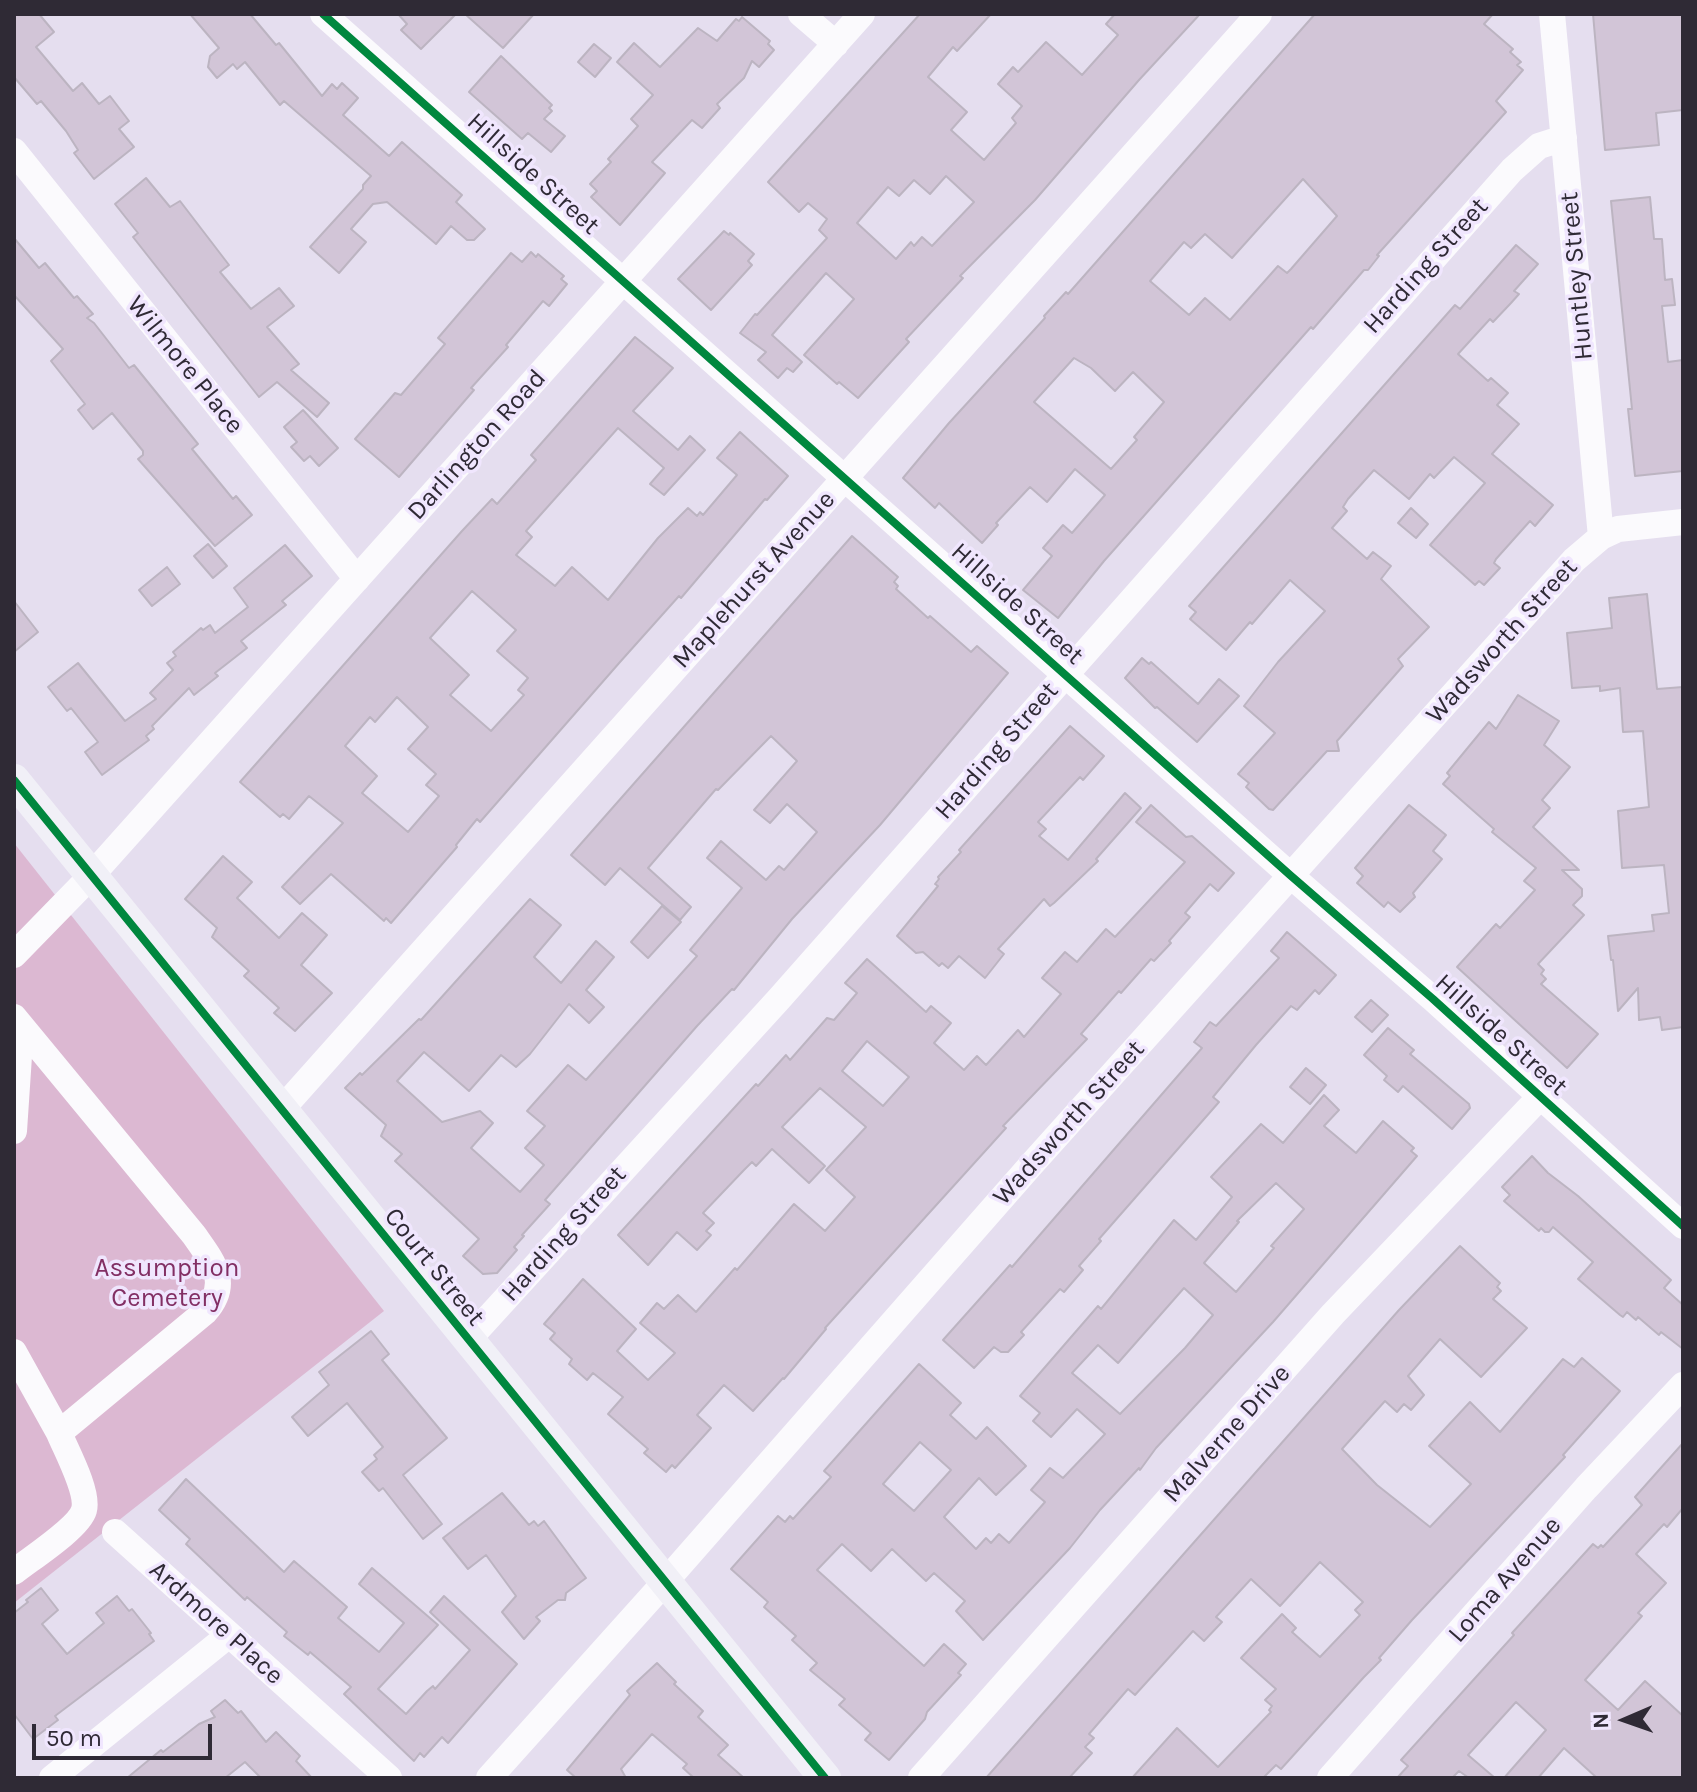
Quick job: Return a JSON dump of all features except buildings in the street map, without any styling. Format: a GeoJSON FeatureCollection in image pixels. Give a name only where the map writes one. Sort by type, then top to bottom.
{"type":"FeatureCollection","features":[{"type":"Feature","properties":{"kind":"main road","name":"Court Street"},"geometry":{"type":"LineString","coordinates":[[14,780],[825,1778]]}},
{"type":"Feature","properties":{"kind":"street","name":"Hillside Street"},"geometry":{"type":"LineString","coordinates":[[323,14],[1683,1226]]}},
{"type":"Feature","properties":{"kind":"street"},"geometry":{"type":"LineString","coordinates":[[801,14],[836,44]]}},
{"type":"Feature","properties":{"kind":"street","name":"Darlington Road"},"geometry":{"type":"LineString","coordinates":[[14,955],[91,876],[862,14]]}},
{"type":"Feature","properties":{"kind":"street","name":"Maplehurst Avenue"},"geometry":{"type":"LineString","coordinates":[[281,1110],[1259,14]]}},
{"type":"Feature","properties":{"kind":"street","name":"Huntley Street"},"geometry":{"type":"LineString","coordinates":[[1552,14],[1601,537]]}},
{"type":"Feature","properties":{"kind":"street","name":"Harding Street"},"geometry":{"type":"LineString","coordinates":[[468,1340],[779,999],[1512,170],[1539,146],[1564,138]]}},
{"type":"Feature","properties":{"kind":"street","name":"Wilmore Place"},"geometry":{"type":"LineString","coordinates":[[14,151],[357,579]]}},
{"type":"Feature","properties":{"kind":"street","name":"Wadsworth Street"},"geometry":{"type":"LineString","coordinates":[[489,1778],[1021,1176],[1574,560],[1601,537],[1618,529],[1683,522]]}},
{"type":"Feature","properties":{"kind":"street"},"geometry":{"type":"LineString","coordinates":[[14,1131],[18,1021]]}},
{"type":"Feature","properties":{"kind":"street"},"geometry":{"type":"LineString","coordinates":[[18,1021],[194,1235],[217,1272],[218,1287],[214,1302],[205,1312],[59,1433]]}},
{"type":"Feature","properties":{"kind":"street","name":"Malverne Drive"},"geometry":{"type":"LineString","coordinates":[[921,1778],[1333,1314],[1540,1097]]}},
{"type":"Feature","properties":{"kind":"street"},"geometry":{"type":"LineString","coordinates":[[14,1352],[59,1433],[84,1492],[85,1509],[77,1522],[14,1572]]}},
{"type":"Feature","properties":{"kind":"street","name":"Loma Avenue"},"geometry":{"type":"LineString","coordinates":[[1330,1778],[1586,1488],[1683,1385]]}},
{"type":"Feature","properties":{"kind":"street","name":"Ardmore Place"},"geometry":{"type":"LineString","coordinates":[[115,1532],[389,1778]]}},
{"type":"Feature","properties":{"kind":"street"},"geometry":{"type":"LineString","coordinates":[[52,1778],[229,1635]]}},
{"type":"Feature","properties":{"kind":"green space","name":"Assumption Cemetery"},"geometry":{"type":"Polygon","coordinates":[[[14,843],[384,1311],[14,1603],[14,843]]]}},
{"type":"Feature","properties":{"kind":"cycle path"},"geometry":{"type":"LineString","coordinates":[[323,14],[1433,999],[1683,1226]]}},
{"type":"Feature","properties":{"kind":"cycle path"},"geometry":{"type":"LineString","coordinates":[[14,780],[825,1778]]}}]}
